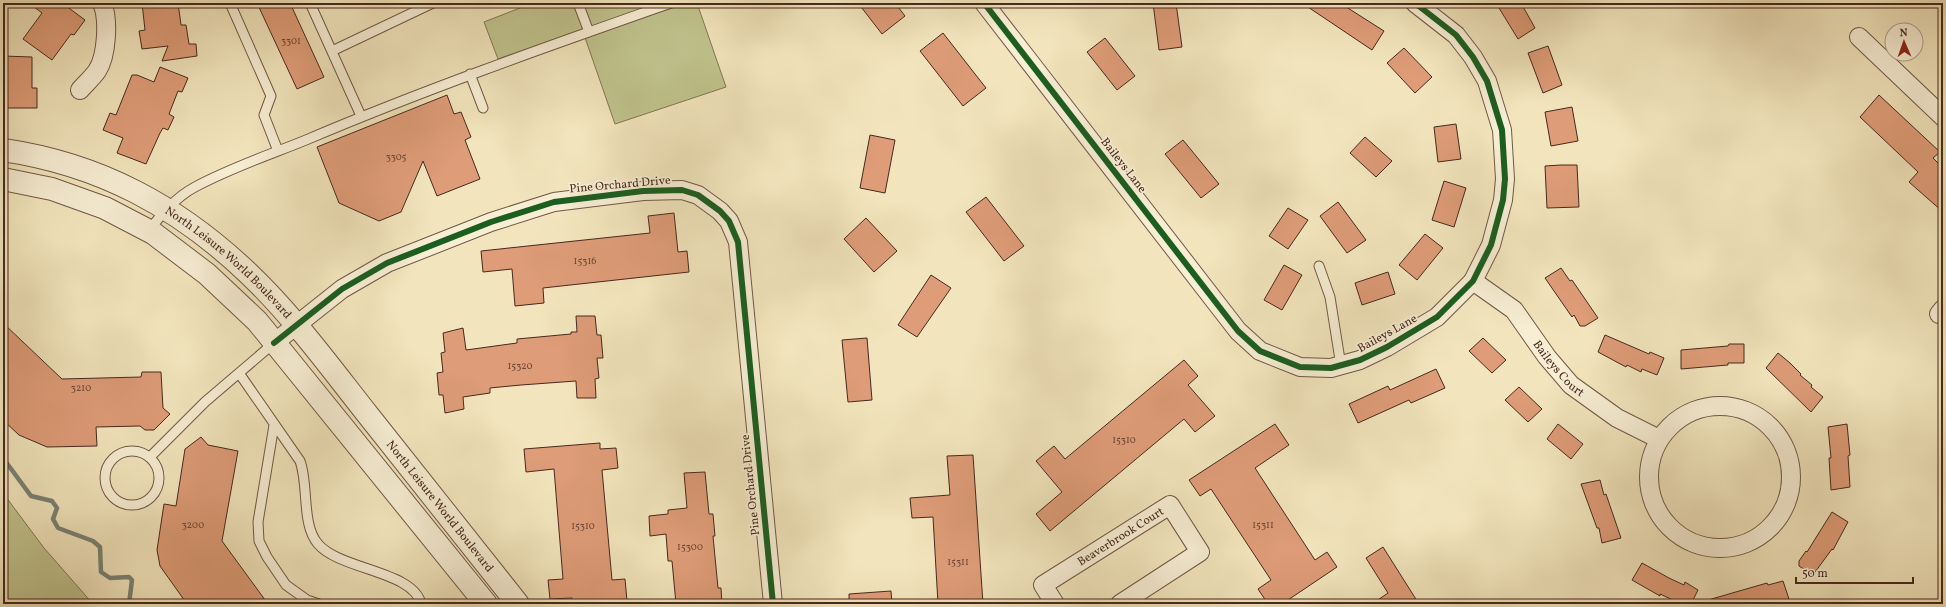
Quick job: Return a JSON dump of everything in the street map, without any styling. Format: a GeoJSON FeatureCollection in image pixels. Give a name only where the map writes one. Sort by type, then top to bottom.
{"type":"FeatureCollection","features":[{"type":"Feature","properties":{"kind":"street"},"geometry":{"type":"LineString","coordinates":[[80,90],[98,70],[106,44],[105,9],[102,3]]}},
{"type":"Feature","properties":{"kind":"street","name":"Baileys Lane"},"geometry":{"type":"LineString","coordinates":[[984,3],[1238,331],[1260,351],[1300,368],[1331,368],[1360,360],[1387,348],[1437,317],[1473,281],[1491,245],[1503,200],[1506,179],[1502,130],[1487,82],[1473,57],[1456,35],[1415,3]]}},
{"type":"Feature","properties":{"kind":"street"},"geometry":{"type":"LineString","coordinates":[[1859,37],[1943,117]]}},
{"type":"Feature","properties":{"kind":"street","name":"North Leisure World Boulevard"},"geometry":{"type":"LineString","coordinates":[[3,150],[59,160],[119,182],[167,209],[223,251],[250,275],[295,325],[490,598]]}},
{"type":"Feature","properties":{"kind":"street","name":"North Leisure World Boulevard"},"geometry":{"type":"LineString","coordinates":[[3,179],[52,189],[105,208],[149,230],[207,274],[257,321],[490,598],[518,604]]}},
{"type":"Feature","properties":{"kind":"street","name":"Pine Orchard Drive"},"geometry":{"type":"LineString","coordinates":[[274,343],[342,289],[387,263],[491,222],[554,202],[598,196],[643,191],[682,190],[698,195],[720,211],[729,221],[738,242],[773,604]]}},
{"type":"Feature","properties":{"kind":"street","name":"Baileys Court"},"geometry":{"type":"LineString","coordinates":[[1473,281],[1514,310],[1547,357],[1571,385],[1617,418],[1659,439]]}},
{"type":"Feature","properties":{"kind":"street"},"geometry":{"type":"LineString","coordinates":[[1711,406],[1738,408],[1752,413],[1773,428],[1789,453],[1793,478],[1788,502],[1778,522],[1761,537],[1729,549],[1695,545],[1667,526],[1653,505],[1648,480],[1652,454],[1659,439],[1684,415],[1711,406]]}},
{"type":"Feature","properties":{"kind":"street","name":"Beaverbrook Court"},"geometry":{"type":"LineString","coordinates":[[1055,604],[1043,585],[1170,505],[1200,552],[1120,604]]}},
{"type":"Feature","properties":{"kind":"lane"},"geometry":{"type":"LineString","coordinates":[[230,3],[271,96],[264,114],[278,151]]}},
{"type":"Feature","properties":{"kind":"lane"},"geometry":{"type":"LineString","coordinates":[[310,3],[361,116]]}},
{"type":"Feature","properties":{"kind":"lane"},"geometry":{"type":"LineString","coordinates":[[332,51],[433,3]]}},
{"type":"Feature","properties":{"kind":"lane"},"geometry":{"type":"LineString","coordinates":[[578,3],[589,32]]}},
{"type":"Feature","properties":{"kind":"lane"},"geometry":{"type":"LineString","coordinates":[[149,230],[167,209],[194,187],[361,116],[470,74],[671,3]]}},
{"type":"Feature","properties":{"kind":"lane"},"geometry":{"type":"LineString","coordinates":[[470,74],[483,108]]}},
{"type":"Feature","properties":{"kind":"lane"},"geometry":{"type":"LineString","coordinates":[[1319,266],[1330,297],[1341,366]]}},
{"type":"Feature","properties":{"kind":"lane"},"geometry":{"type":"LineString","coordinates":[[150,457],[205,402],[274,343]]}},
{"type":"Feature","properties":{"kind":"lane"},"geometry":{"type":"LineString","coordinates":[[239,373],[274,426],[292,447],[304,470],[306,506],[316,542],[324,550],[350,564],[404,583],[415,591],[421,604]]}},
{"type":"Feature","properties":{"kind":"lane"},"geometry":{"type":"LineString","coordinates":[[274,426],[258,522],[259,541],[267,557],[286,585],[307,600],[319,604]]}},
{"type":"Feature","properties":{"kind":"lane"},"geometry":{"type":"LineString","coordinates":[[133,450],[142,452],[150,457],[156,464],[159,472],[157,489],[153,496],[138,505],[129,505],[114,498],[108,490],[105,482],[105,472],[112,460],[123,452],[133,450]]}},
{"type":"Feature","properties":{"kind":"green space"},"geometry":{"type":"Polygon","coordinates":[[[524,3],[697,3],[726,87],[615,124],[582,29],[498,59],[484,22],[525,6],[524,3]]]}},
{"type":"Feature","properties":{"kind":"green space"},"geometry":{"type":"Polygon","coordinates":[[[3,493],[44,548],[93,604],[3,604],[3,493]]]}},
{"type":"Feature","properties":{"kind":"building"},"geometry":{"type":"Polygon","coordinates":[[[29,3],[62,3],[85,20],[74,35],[71,34],[52,60],[23,39],[42,13],[29,3]]]}},
{"type":"Feature","properties":{"kind":"building"},"geometry":{"type":"Polygon","coordinates":[[[142,3],[178,3],[181,25],[186,25],[189,44],[196,44],[197,56],[162,61],[168,46],[142,49],[139,31],[145,30],[142,3]]]}},
{"type":"Feature","properties":{"kind":"building"},"geometry":{"type":"Polygon","coordinates":[[[257,3],[290,3],[324,77],[297,89],[257,3]]]}},
{"type":"Feature","properties":{"kind":"building"},"geometry":{"type":"Polygon","coordinates":[[[858,3],[895,3],[905,16],[882,34],[858,3]]]}},
{"type":"Feature","properties":{"kind":"building"},"geometry":{"type":"Polygon","coordinates":[[[1153,3],[1176,3],[1182,47],[1159,50],[1153,3]]]}},
{"type":"Feature","properties":{"kind":"building"},"geometry":{"type":"Polygon","coordinates":[[[1302,3],[1340,3],[1384,31],[1372,50],[1302,3]]]}},
{"type":"Feature","properties":{"kind":"building"},"geometry":{"type":"Polygon","coordinates":[[[1507,3],[1521,3],[1535,28],[1518,39],[1499,8],[1507,3]]]}},
{"type":"Feature","properties":{"kind":"building"},"geometry":{"type":"Polygon","coordinates":[[[943,33],[986,88],[963,106],[920,51],[943,33]]]}},
{"type":"Feature","properties":{"kind":"building"},"geometry":{"type":"Polygon","coordinates":[[[1105,38],[1135,76],[1117,90],[1087,52],[1105,38]]]}},
{"type":"Feature","properties":{"kind":"building"},"geometry":{"type":"Polygon","coordinates":[[[1548,46],[1562,85],[1543,93],[1528,53],[1548,46]]]}},
{"type":"Feature","properties":{"kind":"building"},"geometry":{"type":"Polygon","coordinates":[[[1404,48],[1432,77],[1415,93],[1387,63],[1404,48]]]}},
{"type":"Feature","properties":{"kind":"building"},"geometry":{"type":"Polygon","coordinates":[[[3,56],[32,57],[32,88],[37,88],[37,108],[3,108],[3,56]]]}},
{"type":"Feature","properties":{"kind":"building"},"geometry":{"type":"Polygon","coordinates":[[[160,67],[188,78],[182,92],[178,91],[169,114],[174,117],[168,130],[163,128],[146,164],[117,153],[123,138],[103,130],[110,113],[116,115],[132,75],[137,75],[154,82],[160,67]]]}},
{"type":"Feature","properties":{"kind":"building"},"geometry":{"type":"Polygon","coordinates":[[[447,95],[454,114],[461,112],[471,137],[465,140],[480,179],[437,196],[423,161],[401,212],[379,221],[339,203],[317,147],[447,95]]]}},
{"type":"Feature","properties":{"kind":"building"},"geometry":{"type":"Polygon","coordinates":[[[1879,95],[1940,152],[1933,158],[1943,168],[1943,212],[1909,182],[1918,172],[1860,117],[1879,95]]]}},
{"type":"Feature","properties":{"kind":"building"},"geometry":{"type":"Polygon","coordinates":[[[1572,107],[1578,141],[1551,146],[1545,112],[1572,107]]]}},
{"type":"Feature","properties":{"kind":"building"},"geometry":{"type":"Polygon","coordinates":[[[1456,124],[1461,159],[1438,162],[1434,127],[1456,124]]]}},
{"type":"Feature","properties":{"kind":"building"},"geometry":{"type":"Polygon","coordinates":[[[870,135],[895,140],[885,193],[860,188],[870,135]]]}},
{"type":"Feature","properties":{"kind":"building"},"geometry":{"type":"Polygon","coordinates":[[[1365,137],[1392,161],[1376,177],[1350,153],[1365,137]]]}},
{"type":"Feature","properties":{"kind":"building"},"geometry":{"type":"Polygon","coordinates":[[[1183,140],[1219,184],[1201,198],[1165,154],[1183,140]]]}},
{"type":"Feature","properties":{"kind":"building"},"geometry":{"type":"Polygon","coordinates":[[[1577,165],[1579,207],[1547,208],[1545,166],[1577,165]]]}},
{"type":"Feature","properties":{"kind":"building"},"geometry":{"type":"Polygon","coordinates":[[[1444,181],[1466,188],[1454,227],[1432,220],[1444,181]]]}},
{"type":"Feature","properties":{"kind":"building"},"geometry":{"type":"Polygon","coordinates":[[[986,197],[1024,246],[1004,261],[966,212],[986,197]]]}},
{"type":"Feature","properties":{"kind":"building"},"geometry":{"type":"Polygon","coordinates":[[[1338,202],[1366,240],[1347,253],[1320,216],[1338,202]]]}},
{"type":"Feature","properties":{"kind":"building"},"geometry":{"type":"Polygon","coordinates":[[[1288,208],[1308,220],[1288,249],[1269,236],[1288,208]]]}},
{"type":"Feature","properties":{"kind":"building"},"geometry":{"type":"Polygon","coordinates":[[[674,213],[678,252],[687,251],[689,272],[543,288],[544,303],[515,306],[512,269],[483,272],[481,251],[650,233],[648,216],[674,213]]]}},
{"type":"Feature","properties":{"kind":"building"},"geometry":{"type":"Polygon","coordinates":[[[866,218],[897,251],[874,272],[844,239],[866,218]]]}},
{"type":"Feature","properties":{"kind":"building"},"geometry":{"type":"Polygon","coordinates":[[[1425,234],[1443,248],[1417,280],[1399,265],[1425,234]]]}},
{"type":"Feature","properties":{"kind":"building"},"geometry":{"type":"Polygon","coordinates":[[[1284,265],[1302,275],[1282,310],[1264,300],[1284,265]]]}},
{"type":"Feature","properties":{"kind":"building"},"geometry":{"type":"Polygon","coordinates":[[[1561,268],[1570,281],[1572,280],[1598,318],[1585,326],[1580,326],[1574,315],[1572,317],[1545,278],[1561,268]]]}},
{"type":"Feature","properties":{"kind":"building"},"geometry":{"type":"Polygon","coordinates":[[[1388,272],[1395,294],[1362,305],[1355,283],[1388,272]]]}},
{"type":"Feature","properties":{"kind":"building"},"geometry":{"type":"Polygon","coordinates":[[[931,275],[951,288],[917,337],[898,325],[931,275]]]}},
{"type":"Feature","properties":{"kind":"building"},"geometry":{"type":"Polygon","coordinates":[[[576,316],[595,316],[597,335],[601,335],[603,358],[597,358],[599,378],[595,379],[596,398],[577,398],[576,381],[490,388],[490,393],[463,397],[464,409],[445,413],[443,395],[439,395],[437,373],[443,372],[441,353],[445,352],[443,333],[463,328],[466,350],[517,343],[517,339],[571,334],[571,332],[577,332],[576,316]]]}},
{"type":"Feature","properties":{"kind":"building"},"geometry":{"type":"Polygon","coordinates":[[[3,323],[62,379],[141,377],[142,372],[161,372],[163,408],[170,414],[154,430],[145,430],[140,426],[96,427],[97,446],[47,447],[19,435],[3,420],[3,323]]]}},
{"type":"Feature","properties":{"kind":"building"},"geometry":{"type":"Polygon","coordinates":[[[1605,335],[1649,354],[1650,352],[1664,358],[1657,375],[1642,369],[1641,372],[1627,365],[1626,367],[1598,352],[1605,335]]]}},
{"type":"Feature","properties":{"kind":"building"},"geometry":{"type":"Polygon","coordinates":[[[867,338],[872,400],[848,402],[842,340],[867,338]]]}},
{"type":"Feature","properties":{"kind":"building"},"geometry":{"type":"Polygon","coordinates":[[[1483,338],[1506,360],[1492,373],[1469,351],[1483,338]]]}},
{"type":"Feature","properties":{"kind":"building"},"geometry":{"type":"Polygon","coordinates":[[[1729,344],[1744,344],[1744,363],[1728,363],[1728,365],[1681,369],[1681,350],[1728,346],[1729,344]]]}},
{"type":"Feature","properties":{"kind":"building"},"geometry":{"type":"Polygon","coordinates":[[[1778,353],[1812,385],[1811,387],[1823,397],[1811,412],[1766,368],[1778,353]]]}},
{"type":"Feature","properties":{"kind":"building"},"geometry":{"type":"Polygon","coordinates":[[[1184,360],[1198,376],[1188,385],[1215,416],[1195,432],[1184,419],[1050,531],[1036,514],[1062,492],[1036,461],[1054,446],[1065,459],[1184,360]]]}},
{"type":"Feature","properties":{"kind":"building"},"geometry":{"type":"Polygon","coordinates":[[[1436,369],[1445,388],[1411,403],[1409,400],[1358,423],[1349,404],[1388,386],[1390,390],[1436,369]]]}},
{"type":"Feature","properties":{"kind":"building"},"geometry":{"type":"Polygon","coordinates":[[[1519,387],[1542,409],[1528,422],[1505,400],[1519,387]]]}},
{"type":"Feature","properties":{"kind":"building"},"geometry":{"type":"Polygon","coordinates":[[[1275,424],[1289,445],[1255,468],[1315,560],[1327,552],[1337,567],[1282,604],[1268,604],[1258,589],[1271,580],[1211,489],[1200,496],[1189,480],[1275,424]]]}},
{"type":"Feature","properties":{"kind":"building"},"geometry":{"type":"Polygon","coordinates":[[[1558,424],[1583,444],[1571,459],[1547,439],[1558,424]]]}},
{"type":"Feature","properties":{"kind":"building"},"geometry":{"type":"Polygon","coordinates":[[[1847,424],[1850,455],[1848,456],[1850,487],[1831,490],[1829,458],[1831,458],[1828,427],[1847,424]]]}},
{"type":"Feature","properties":{"kind":"building"},"geometry":{"type":"Polygon","coordinates":[[[201,437],[208,445],[238,451],[222,541],[268,604],[187,604],[160,566],[157,550],[164,504],[176,506],[185,449],[201,437]]]}},
{"type":"Feature","properties":{"kind":"building"},"geometry":{"type":"Polygon","coordinates":[[[600,443],[600,449],[616,448],[618,468],[602,470],[612,580],[625,579],[627,601],[572,604],[572,598],[550,599],[548,580],[563,579],[554,469],[526,472],[524,449],[600,443]]]}},
{"type":"Feature","properties":{"kind":"building"},"geometry":{"type":"Polygon","coordinates":[[[973,455],[983,604],[938,604],[933,517],[912,518],[910,498],[950,495],[947,456],[973,455]]]}},
{"type":"Feature","properties":{"kind":"building"},"geometry":{"type":"Polygon","coordinates":[[[705,472],[709,514],[713,514],[715,536],[713,536],[718,588],[721,588],[722,604],[676,604],[672,561],[668,561],[666,534],[650,536],[649,516],[668,514],[668,510],[687,508],[684,473],[705,472]]]}},
{"type":"Feature","properties":{"kind":"building"},"geometry":{"type":"Polygon","coordinates":[[[1600,480],[1604,495],[1606,494],[1621,538],[1602,543],[1599,528],[1597,528],[1581,484],[1600,480]]]}},
{"type":"Feature","properties":{"kind":"building"},"geometry":{"type":"Polygon","coordinates":[[[1832,512],[1848,522],[1833,550],[1832,549],[1813,575],[1799,566],[1799,561],[1806,551],[1807,552],[1832,512]]]}},
{"type":"Feature","properties":{"kind":"building"},"geometry":{"type":"Polygon","coordinates":[[[1383,547],[1419,604],[1372,604],[1388,593],[1366,558],[1383,547]]]}},
{"type":"Feature","properties":{"kind":"building"},"geometry":{"type":"Polygon","coordinates":[[[1642,563],[1669,578],[1684,585],[1685,582],[1698,590],[1691,604],[1684,604],[1676,599],[1675,601],[1660,594],[1660,596],[1632,580],[1642,563]]]}},
{"type":"Feature","properties":{"kind":"building"},"geometry":{"type":"Polygon","coordinates":[[[1783,581],[1789,599],[1771,604],[1708,604],[1708,600],[1767,583],[1768,585],[1783,581]]]}},
{"type":"Feature","properties":{"kind":"building"},"geometry":{"type":"Polygon","coordinates":[[[891,591],[892,604],[849,604],[849,594],[891,591]]]}},
{"type":"Feature","properties":{"kind":"waterway"},"geometry":{"type":"LineString","coordinates":[[3,461],[6,462],[31,496],[52,501],[57,508],[53,519],[58,528],[93,541],[100,547],[101,572],[110,578],[129,577],[132,580],[129,604]]}},
{"type":"Feature","properties":{"kind":"cycle path"},"geometry":{"type":"LineString","coordinates":[[984,3],[1238,331],[1260,351],[1300,367],[1331,368],[1360,360],[1387,347],[1437,317],[1473,281],[1491,245],[1503,200],[1505,179],[1502,130],[1487,81],[1473,57],[1456,35],[1415,3]]}},
{"type":"Feature","properties":{"kind":"cycle path"},"geometry":{"type":"LineString","coordinates":[[274,343],[342,289],[387,263],[491,222],[554,202],[643,191],[682,190],[698,195],[720,211],[729,221],[738,242],[773,604]]}}]}
